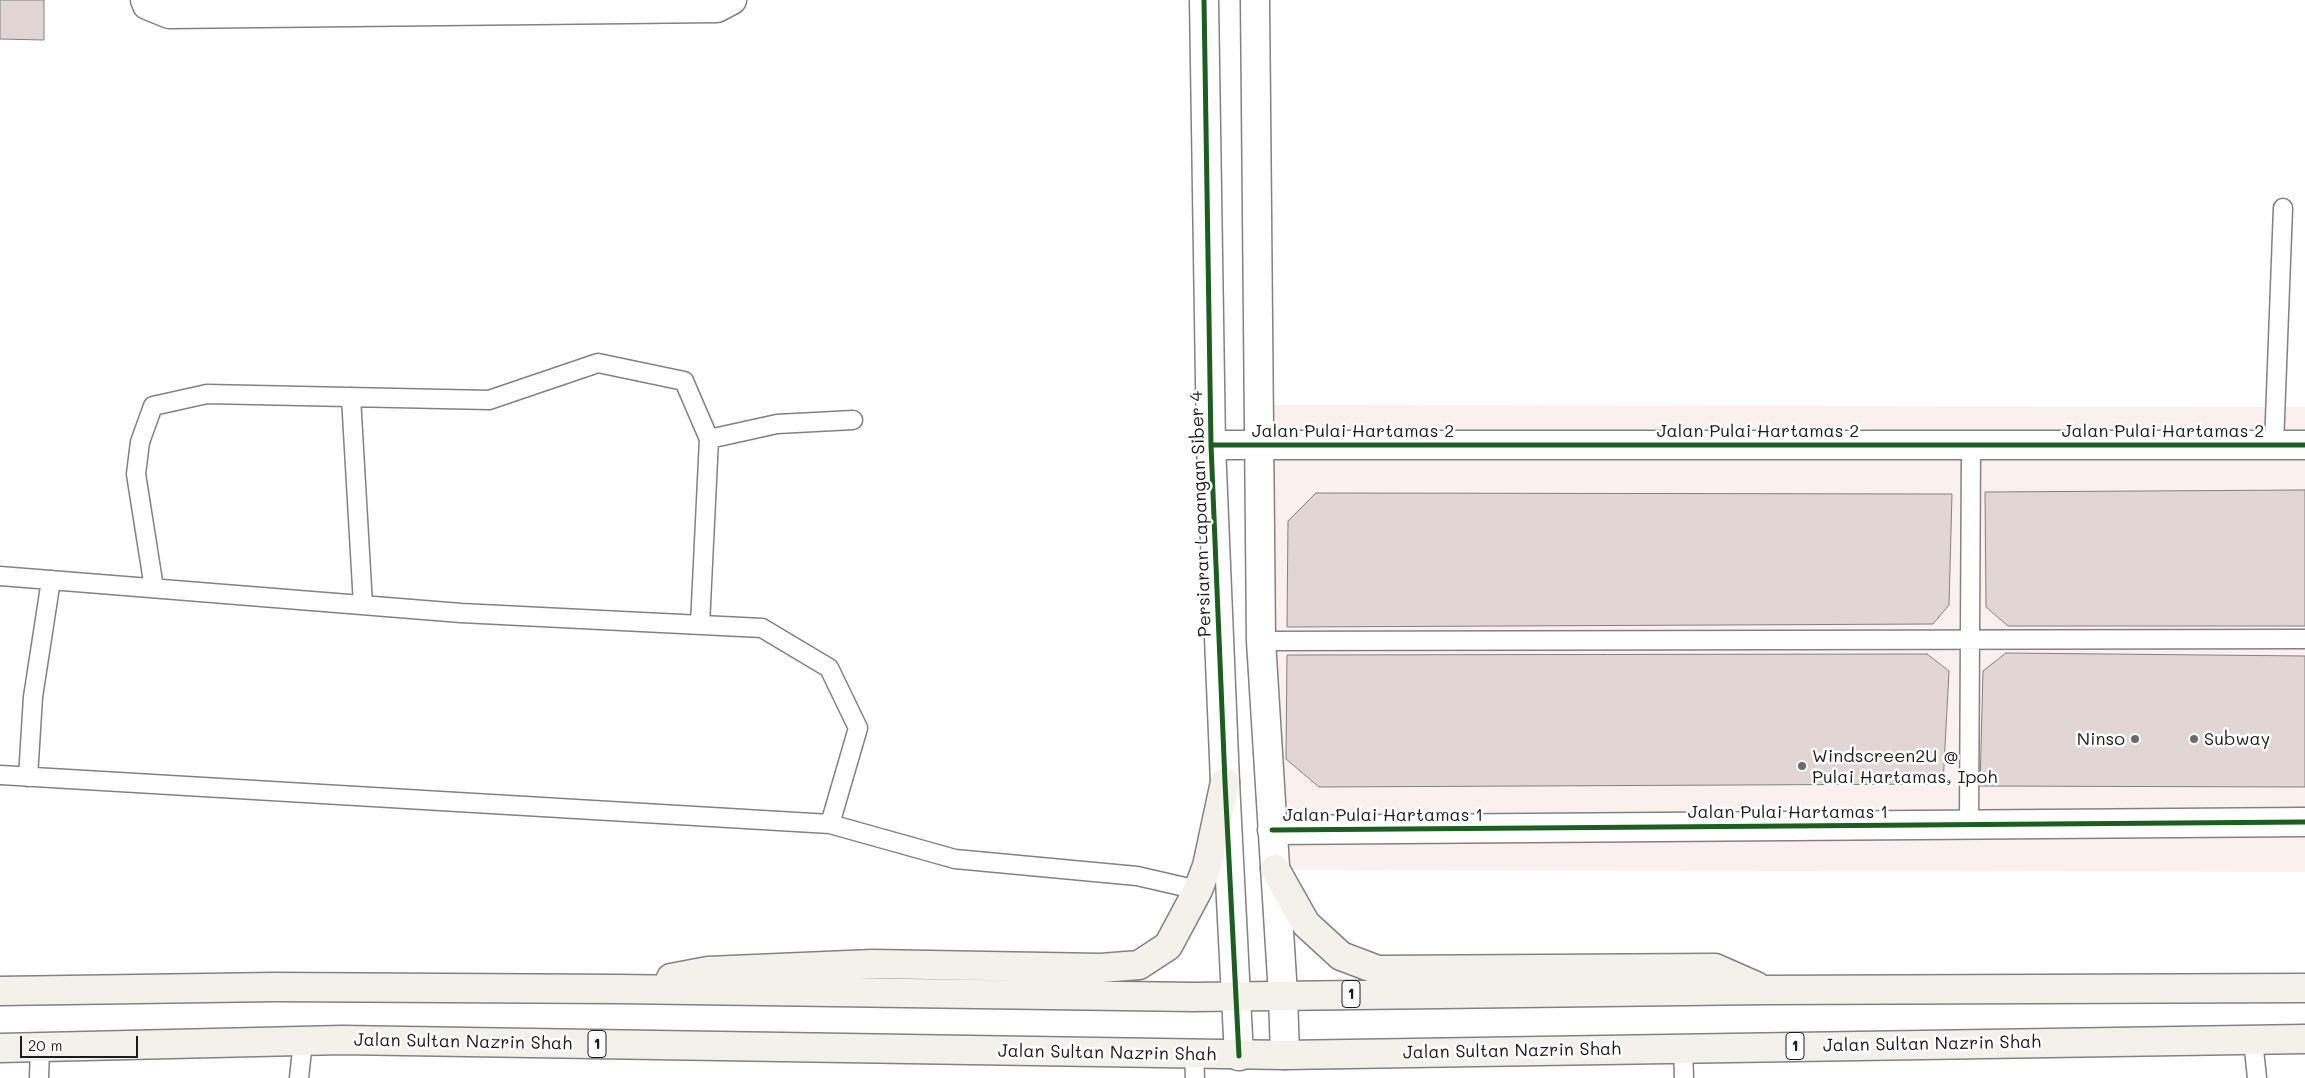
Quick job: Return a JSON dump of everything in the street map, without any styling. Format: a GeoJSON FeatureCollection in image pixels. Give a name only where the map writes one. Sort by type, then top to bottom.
{"type":"FeatureCollection","features":[{"type":"Feature","properties":{"kind":"highway"},"geometry":{"type":"LineString","coordinates":[[618,989],[708,971],[872,964],[1101,968],[1139,965],[1168,946],[1198,890],[1207,866],[1225,782]]}},
{"type":"Feature","properties":{"kind":"highway"},"geometry":{"type":"LineString","coordinates":[[1275,870],[1306,924],[1341,956],[1378,970],[1714,968],[1766,990]]}},
{"type":"Feature","properties":{"kind":"highway","name":"1"},"geometry":{"type":"LineString","coordinates":[[0,991],[274,987],[1236,996],[1766,990],[2305,988]]}},
{"type":"Feature","properties":{"kind":"highway","name":"Jalan Sultan Nazrin Shah"},"geometry":{"type":"LineString","coordinates":[[0,1048],[303,1041],[803,1047],[1194,1067],[1239,1056],[2305,1039]]}},
{"type":"Feature","properties":{"kind":"street"},"geometry":{"type":"LineString","coordinates":[[144,0],[147,5],[169,14],[717,8],[732,0]]}},
{"type":"Feature","properties":{"kind":"street","name":"Persiaran Lapangan Siber 4"},"geometry":{"type":"LineString","coordinates":[[1204,0],[1211,445],[1239,1056]]}},
{"type":"Feature","properties":{"kind":"street"},"geometry":{"type":"LineString","coordinates":[[1254,0],[1261,641],[1283,995],[1284,1056]]}},
{"type":"Feature","properties":{"kind":"street","name":"Jalan Pulai Hartamas 2"},"geometry":{"type":"LineString","coordinates":[[1211,445],[2305,445]]}},
{"type":"Feature","properties":{"kind":"street","name":"Jalan Pulai Hartamas 1"},"geometry":{"type":"LineString","coordinates":[[1272,830],[2305,822]]}},
{"type":"Feature","properties":{"kind":"lane"},"geometry":{"type":"LineString","coordinates":[[2274,445],[2283,208]]}},
{"type":"Feature","properties":{"kind":"lane"},"geometry":{"type":"LineString","coordinates":[[154,588],[136,474],[140,442],[153,406],[207,394],[489,400],[598,363],[684,381],[708,438],[700,625]]}},
{"type":"Feature","properties":{"kind":"lane"},"geometry":{"type":"LineString","coordinates":[[350,397],[363,605]]}},
{"type":"Feature","properties":{"kind":"lane"},"geometry":{"type":"LineString","coordinates":[[708,438],[777,424],[854,420]]}},
{"type":"Feature","properties":{"kind":"lane"},"geometry":{"type":"LineString","coordinates":[[1970,824],[1971,445]]}},
{"type":"Feature","properties":{"kind":"lane"},"geometry":{"type":"LineString","coordinates":[[0,576],[461,613],[762,628],[830,668],[858,728],[830,824]]}},
{"type":"Feature","properties":{"kind":"lane"},"geometry":{"type":"LineString","coordinates":[[28,776],[33,697],[51,580]]}},
{"type":"Feature","properties":{"kind":"lane"},"geometry":{"type":"LineString","coordinates":[[1261,641],[2305,639]]}},
{"type":"Feature","properties":{"kind":"lane"},"geometry":{"type":"LineString","coordinates":[[0,775],[830,824],[955,859],[1137,876],[1198,890]]}},
{"type":"Feature","properties":{"kind":"lane"},"geometry":{"type":"LineString","coordinates":[[2253,1040],[2257,1078]]}},
{"type":"Feature","properties":{"kind":"lane"},"geometry":{"type":"LineString","coordinates":[[299,1078],[303,1041]]}},
{"type":"Feature","properties":{"kind":"lane"},"geometry":{"type":"LineString","coordinates":[[39,1078],[40,1047]]}},
{"type":"Feature","properties":{"kind":"lane"},"geometry":{"type":"LineString","coordinates":[[1683,1048],[1684,1078]]}},
{"type":"Feature","properties":{"kind":"shaded area"},"geometry":{"type":"Polygon","coordinates":[[[1266,405],[2305,407],[2305,872],[1277,870],[1266,405]]]}},
{"type":"Feature","properties":{"kind":"building"},"geometry":{"type":"Polygon","coordinates":[[[0,0],[44,0],[44,40],[0,39],[0,0]]]}},
{"type":"Feature","properties":{"kind":"building"},"geometry":{"type":"Polygon","coordinates":[[[2305,490],[2305,626],[2008,626],[1986,607],[1985,492],[2305,490]]]}},
{"type":"Feature","properties":{"kind":"building"},"geometry":{"type":"Polygon","coordinates":[[[1316,493],[1952,494],[1949,605],[1933,624],[1287,627],[1288,521],[1316,493]]]}},
{"type":"Feature","properties":{"kind":"building"},"geometry":{"type":"Polygon","coordinates":[[[2006,653],[2305,656],[2305,787],[1980,786],[1983,671],[2006,653]]]}},
{"type":"Feature","properties":{"kind":"building"},"geometry":{"type":"Polygon","coordinates":[[[1927,654],[1949,671],[1943,784],[1319,787],[1286,759],[1287,655],[1927,654]]]}},
{"type":"Feature","properties":{"kind":"cycle path"},"geometry":{"type":"LineString","coordinates":[[1204,0],[1211,445],[1239,1056]]}},
{"type":"Feature","properties":{"kind":"cycle path"},"geometry":{"type":"LineString","coordinates":[[1211,445],[2305,445]]}},
{"type":"Feature","properties":{"kind":"cycle path"},"geometry":{"type":"LineString","coordinates":[[1272,830],[2305,822]]}},
{"type":"Feature","properties":{"kind":"place","name":"Ninso"},"geometry":{"type":"Point","coordinates":[2135,739]}},
{"type":"Feature","properties":{"kind":"place","name":"Subway"},"geometry":{"type":"Point","coordinates":[2194,739]}},
{"type":"Feature","properties":{"kind":"place","name":"Windscreen2U @ Pulai Hartamas, Ipoh"},"geometry":{"type":"Point","coordinates":[1802,766]}}]}
